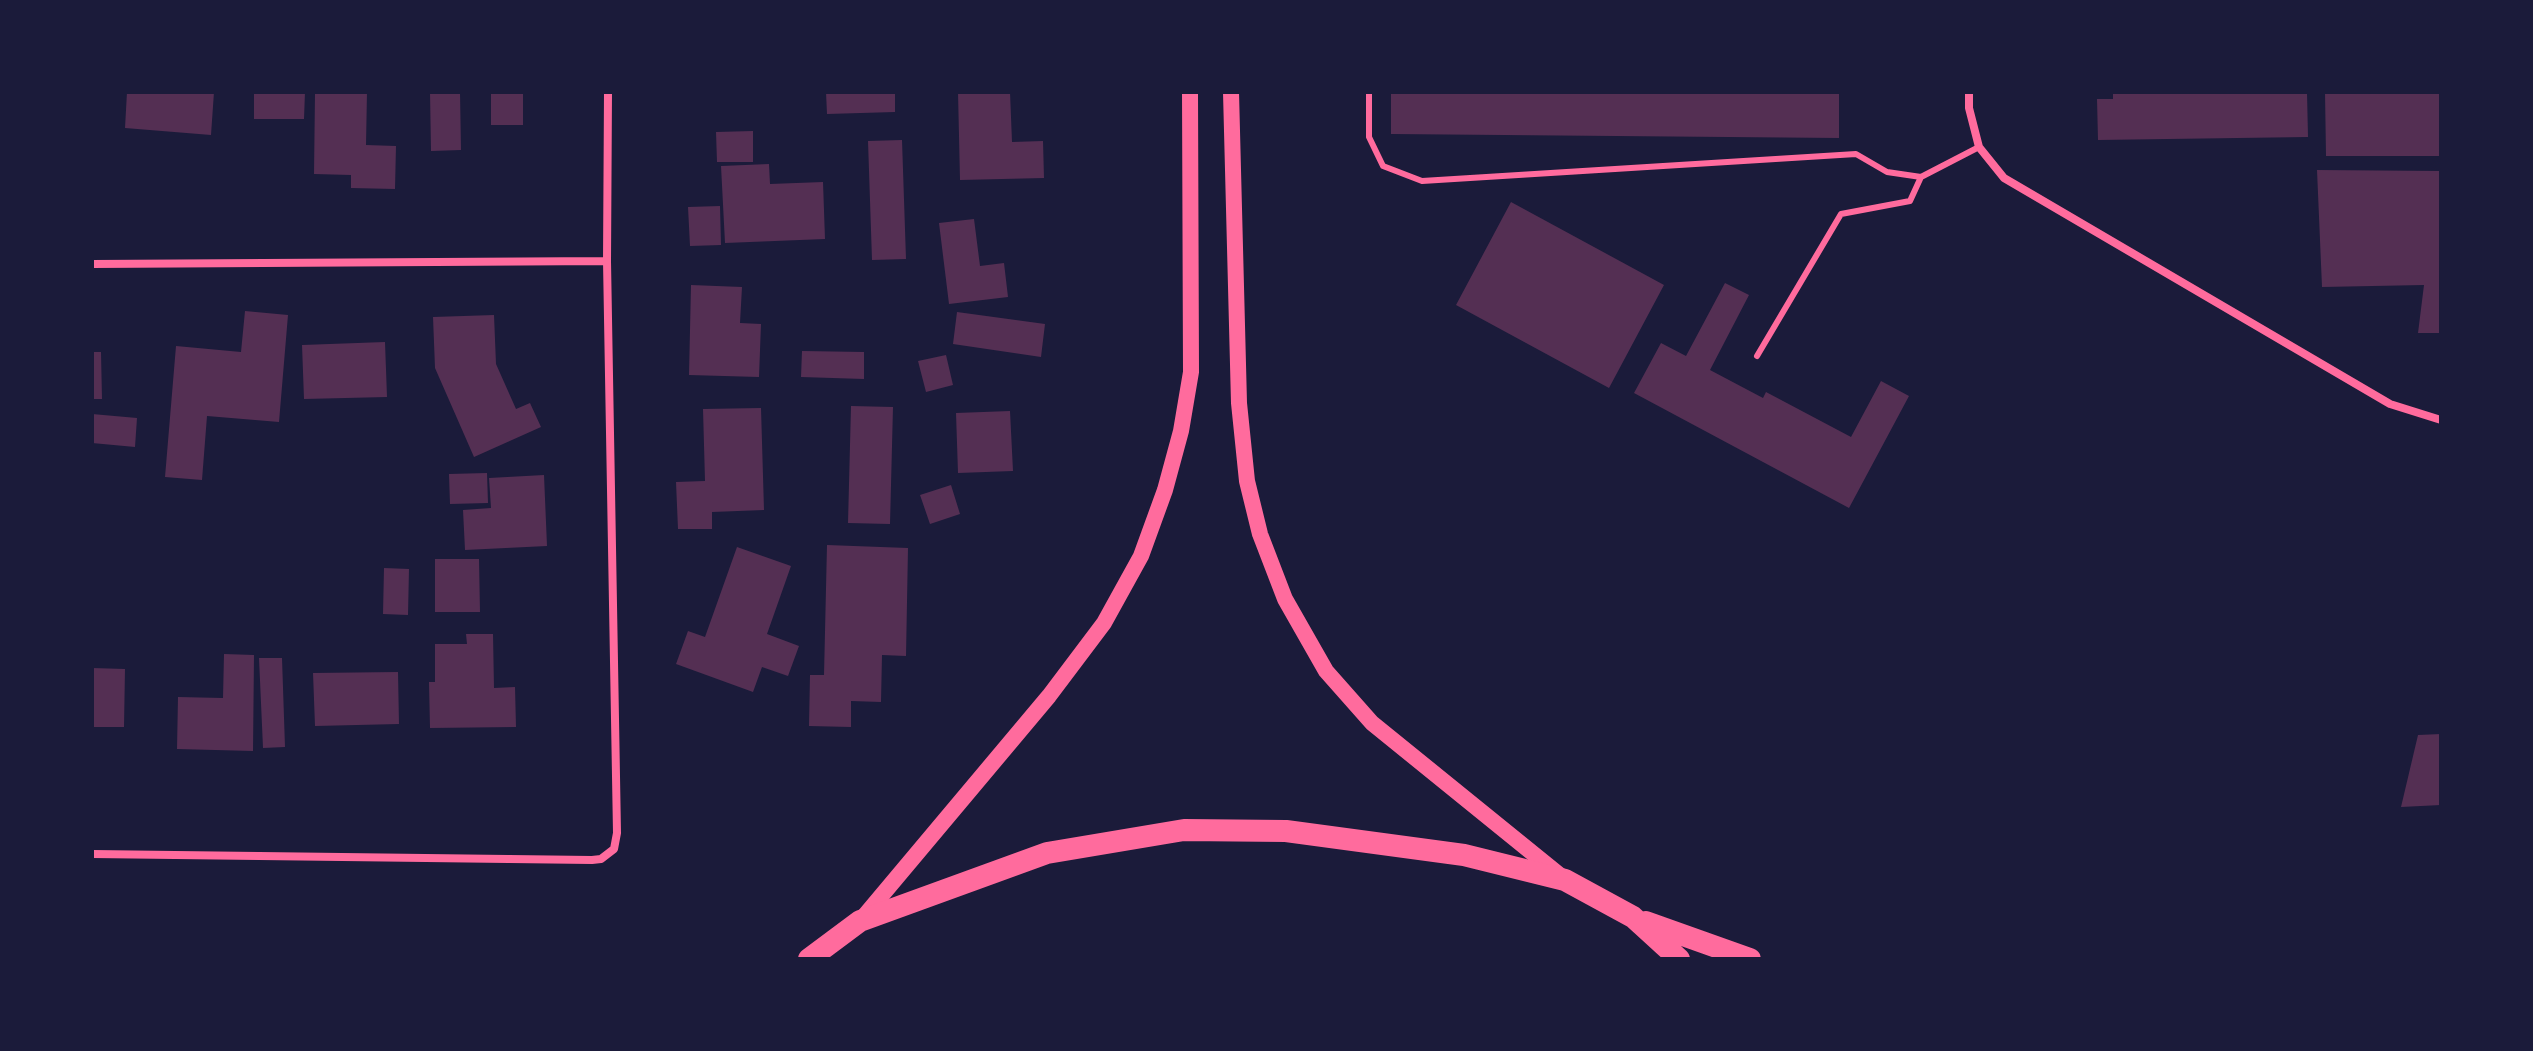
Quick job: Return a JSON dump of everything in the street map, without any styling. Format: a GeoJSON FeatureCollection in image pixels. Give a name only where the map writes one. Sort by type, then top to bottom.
{"type":"FeatureCollection","features":[{"type":"Feature","properties":{"kind":"highway"},"geometry":{"type":"LineString","coordinates":[[809,959],[860,921],[1047,853],[1184,830],[1286,831],[1464,855],[1565,880],[1633,917],[1750,959]]}},
{"type":"Feature","properties":{"kind":"highway"},"geometry":{"type":"LineString","coordinates":[[1633,917],[1679,959]]}},
{"type":"Feature","properties":{"kind":"main road"},"geometry":{"type":"LineString","coordinates":[[860,921],[1049,696],[1104,623],[1141,556],[1165,490],[1191,372],[1190,92]]}},
{"type":"Feature","properties":{"kind":"main road"},"geometry":{"type":"LineString","coordinates":[[1231,92],[1239,403],[1247,481],[1260,534],[1285,599],[1326,671],[1372,723],[1565,880]]}},
{"type":"Feature","properties":{"kind":"street"},"geometry":{"type":"LineString","coordinates":[[92,854],[592,860],[601,859],[614,849],[617,833],[607,261],[608,92]]}},
{"type":"Feature","properties":{"kind":"street"},"geometry":{"type":"LineString","coordinates":[[1969,92],[1969,108],[1979,147],[2004,178],[2390,404],[2441,420]]}},
{"type":"Feature","properties":{"kind":"street"},"geometry":{"type":"LineString","coordinates":[[92,264],[607,261]]}},
{"type":"Feature","properties":{"kind":"lane"},"geometry":{"type":"LineString","coordinates":[[1369,92],[1369,137],[1383,166],[1422,181],[1856,154],[1887,172],[1921,177],[1979,147]]}},
{"type":"Feature","properties":{"kind":"lane"},"geometry":{"type":"LineString","coordinates":[[1757,356],[1841,214],[1910,201],[1921,177]]}},
{"type":"Feature","properties":{"kind":"building"},"geometry":{"type":"Polygon","coordinates":[[[127,92],[214,92],[211,135],[125,128],[127,92]]]}},
{"type":"Feature","properties":{"kind":"building"},"geometry":{"type":"Polygon","coordinates":[[[254,92],[305,92],[304,119],[254,119],[254,92]]]}},
{"type":"Feature","properties":{"kind":"building"},"geometry":{"type":"Polygon","coordinates":[[[367,92],[366,145],[396,146],[395,189],[351,188],[351,175],[314,174],[315,93],[367,92]]]}},
{"type":"Feature","properties":{"kind":"building"},"geometry":{"type":"Polygon","coordinates":[[[430,92],[460,92],[461,150],[431,151],[430,92]]]}},
{"type":"Feature","properties":{"kind":"building"},"geometry":{"type":"Polygon","coordinates":[[[491,92],[523,92],[523,125],[491,125],[491,92]]]}},
{"type":"Feature","properties":{"kind":"building"},"geometry":{"type":"Polygon","coordinates":[[[826,92],[895,92],[895,112],[827,114],[826,92]]]}},
{"type":"Feature","properties":{"kind":"building"},"geometry":{"type":"Polygon","coordinates":[[[958,92],[1010,92],[1012,142],[1043,141],[1044,178],[960,180],[958,92]]]}},
{"type":"Feature","properties":{"kind":"building"},"geometry":{"type":"Polygon","coordinates":[[[1391,92],[1839,92],[1839,138],[1391,134],[1391,92]]]}},
{"type":"Feature","properties":{"kind":"building"},"geometry":{"type":"Polygon","coordinates":[[[2113,92],[2307,92],[2308,137],[2098,140],[2097,99],[2113,99],[2113,92]]]}},
{"type":"Feature","properties":{"kind":"building"},"geometry":{"type":"Polygon","coordinates":[[[2325,92],[2441,92],[2441,156],[2326,156],[2325,92]]]}},
{"type":"Feature","properties":{"kind":"building"},"geometry":{"type":"Polygon","coordinates":[[[753,131],[753,162],[717,162],[716,132],[753,131]]]}},
{"type":"Feature","properties":{"kind":"building"},"geometry":{"type":"Polygon","coordinates":[[[902,140],[906,259],[872,260],[868,141],[902,140]]]}},
{"type":"Feature","properties":{"kind":"building"},"geometry":{"type":"Polygon","coordinates":[[[769,164],[770,184],[823,182],[825,239],[725,243],[721,166],[769,164]]]}},
{"type":"Feature","properties":{"kind":"building"},"geometry":{"type":"Polygon","coordinates":[[[2317,170],[2441,171],[2441,333],[2418,333],[2424,285],[2322,287],[2317,170]]]}},
{"type":"Feature","properties":{"kind":"building"},"geometry":{"type":"Polygon","coordinates":[[[1511,202],[1664,285],[1609,388],[1456,305],[1511,202]]]}},
{"type":"Feature","properties":{"kind":"building"},"geometry":{"type":"Polygon","coordinates":[[[720,206],[721,245],[690,246],[688,207],[720,206]]]}},
{"type":"Feature","properties":{"kind":"building"},"geometry":{"type":"Polygon","coordinates":[[[974,219],[980,266],[1004,263],[1008,297],[949,304],[939,223],[974,219]]]}},
{"type":"Feature","properties":{"kind":"building"},"geometry":{"type":"Polygon","coordinates":[[[1725,283],[1749,295],[1710,370],[1763,398],[1766,392],[1851,437],[1881,381],[1909,396],[1849,508],[1634,393],[1661,343],[1686,356],[1725,283]]]}},
{"type":"Feature","properties":{"kind":"building"},"geometry":{"type":"Polygon","coordinates":[[[691,285],[742,287],[740,323],[761,324],[759,377],[689,375],[691,285]]]}},
{"type":"Feature","properties":{"kind":"building"},"geometry":{"type":"Polygon","coordinates":[[[245,311],[288,315],[279,422],[207,416],[202,480],[165,477],[176,346],[241,352],[245,311]]]}},
{"type":"Feature","properties":{"kind":"building"},"geometry":{"type":"Polygon","coordinates":[[[957,312],[1045,324],[1041,357],[953,344],[957,312]]]}},
{"type":"Feature","properties":{"kind":"building"},"geometry":{"type":"Polygon","coordinates":[[[494,315],[496,364],[516,409],[530,403],[541,427],[474,457],[435,368],[433,317],[494,315]]]}},
{"type":"Feature","properties":{"kind":"building"},"geometry":{"type":"Polygon","coordinates":[[[385,342],[387,397],[304,399],[302,345],[385,342]]]}},
{"type":"Feature","properties":{"kind":"building"},"geometry":{"type":"Polygon","coordinates":[[[802,351],[864,352],[864,379],[801,377],[802,351]]]}},
{"type":"Feature","properties":{"kind":"building"},"geometry":{"type":"Polygon","coordinates":[[[92,352],[101,352],[102,399],[92,399],[92,352]]]}},
{"type":"Feature","properties":{"kind":"building"},"geometry":{"type":"Polygon","coordinates":[[[946,355],[953,385],[926,392],[918,361],[946,355]]]}},
{"type":"Feature","properties":{"kind":"building"},"geometry":{"type":"Polygon","coordinates":[[[851,406],[893,407],[890,524],[848,523],[851,406]]]}},
{"type":"Feature","properties":{"kind":"building"},"geometry":{"type":"Polygon","coordinates":[[[761,408],[764,510],[712,512],[712,529],[678,529],[676,482],[705,481],[703,409],[761,408]]]}},
{"type":"Feature","properties":{"kind":"building"},"geometry":{"type":"Polygon","coordinates":[[[1010,411],[1013,471],[958,473],[956,413],[1010,411]]]}},
{"type":"Feature","properties":{"kind":"building"},"geometry":{"type":"Polygon","coordinates":[[[92,414],[137,418],[135,447],[92,443],[92,414]]]}},
{"type":"Feature","properties":{"kind":"building"},"geometry":{"type":"Polygon","coordinates":[[[487,473],[488,503],[450,504],[449,474],[487,473]]]}},
{"type":"Feature","properties":{"kind":"building"},"geometry":{"type":"Polygon","coordinates":[[[544,475],[547,546],[465,550],[463,510],[491,508],[489,478],[544,475]]]}},
{"type":"Feature","properties":{"kind":"building"},"geometry":{"type":"Polygon","coordinates":[[[951,485],[960,514],[930,524],[920,495],[951,485]]]}},
{"type":"Feature","properties":{"kind":"building"},"geometry":{"type":"Polygon","coordinates":[[[827,545],[908,548],[906,656],[882,655],[881,702],[851,701],[851,727],[809,726],[810,675],[824,675],[827,545]]]}},
{"type":"Feature","properties":{"kind":"building"},"geometry":{"type":"Polygon","coordinates":[[[737,547],[791,566],[767,634],[799,646],[788,676],[762,667],[753,692],[676,664],[688,631],[705,637],[737,547]]]}},
{"type":"Feature","properties":{"kind":"building"},"geometry":{"type":"Polygon","coordinates":[[[435,559],[479,559],[480,612],[435,612],[435,559]]]}},
{"type":"Feature","properties":{"kind":"building"},"geometry":{"type":"Polygon","coordinates":[[[384,568],[409,569],[408,615],[383,614],[384,568]]]}},
{"type":"Feature","properties":{"kind":"building"},"geometry":{"type":"Polygon","coordinates":[[[466,634],[493,634],[494,688],[515,687],[516,727],[430,728],[429,682],[435,682],[435,644],[467,644],[466,634]]]}},
{"type":"Feature","properties":{"kind":"building"},"geometry":{"type":"Polygon","coordinates":[[[224,654],[254,655],[253,751],[177,749],[178,697],[223,698],[224,654]]]}},
{"type":"Feature","properties":{"kind":"building"},"geometry":{"type":"Polygon","coordinates":[[[259,658],[282,658],[285,747],[263,748],[259,658]]]}},
{"type":"Feature","properties":{"kind":"building"},"geometry":{"type":"Polygon","coordinates":[[[92,668],[125,669],[124,727],[92,727],[92,668]]]}},
{"type":"Feature","properties":{"kind":"building"},"geometry":{"type":"Polygon","coordinates":[[[398,672],[399,724],[315,726],[313,673],[398,672]]]}},
{"type":"Feature","properties":{"kind":"building"},"geometry":{"type":"Polygon","coordinates":[[[2441,734],[2441,805],[2401,807],[2418,735],[2441,734]]]}}]}
